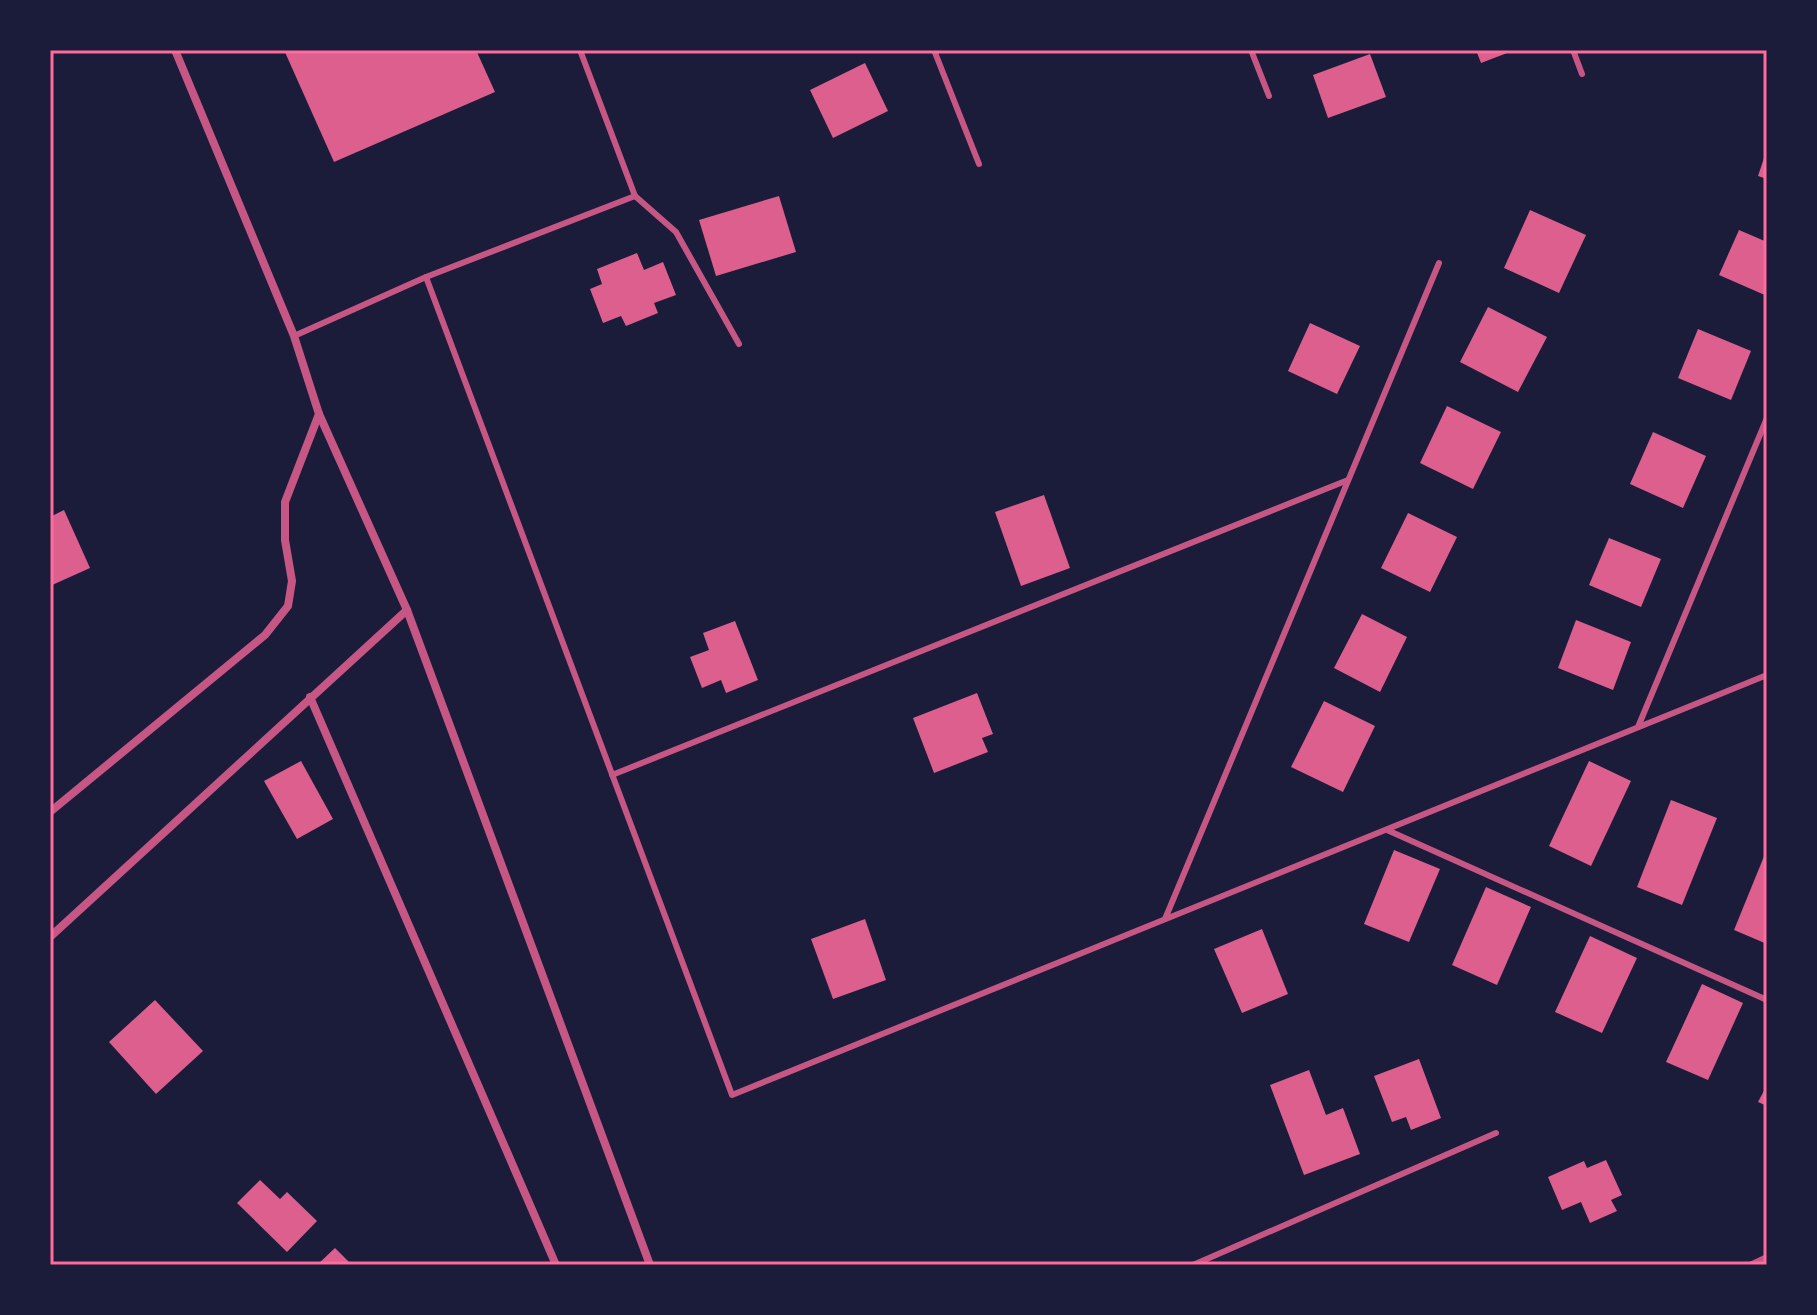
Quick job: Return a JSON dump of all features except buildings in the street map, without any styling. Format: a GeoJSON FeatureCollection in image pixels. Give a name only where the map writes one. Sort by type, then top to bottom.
{"type":"FeatureCollection","features":[{"type":"Feature","properties":{"kind":"street"},"geometry":{"type":"LineString","coordinates":[[175,50],[294,336],[319,414],[407,610],[650,1265]]}},
{"type":"Feature","properties":{"kind":"street"},"geometry":{"type":"LineString","coordinates":[[50,812],[265,635],[288,606],[292,581],[285,540],[285,502],[319,414]]}},
{"type":"Feature","properties":{"kind":"street"},"geometry":{"type":"LineString","coordinates":[[50,937],[407,610]]}},
{"type":"Feature","properties":{"kind":"street"},"geometry":{"type":"LineString","coordinates":[[310,697],[556,1265]]}},
{"type":"Feature","properties":{"kind":"street"},"geometry":{"type":"LineString","coordinates":[[1752,1265],[1767,1258]]}},
{"type":"Feature","properties":{"kind":"lane"},"geometry":{"type":"LineString","coordinates":[[580,50],[635,196],[676,232],[739,344]]}},
{"type":"Feature","properties":{"kind":"lane"},"geometry":{"type":"LineString","coordinates":[[934,50],[979,164]]}},
{"type":"Feature","properties":{"kind":"lane"},"geometry":{"type":"LineString","coordinates":[[1251,50],[1269,96]]}},
{"type":"Feature","properties":{"kind":"lane"},"geometry":{"type":"LineString","coordinates":[[1573,50],[1582,74]]}},
{"type":"Feature","properties":{"kind":"lane"},"geometry":{"type":"LineString","coordinates":[[294,336],[426,277],[635,196]]}},
{"type":"Feature","properties":{"kind":"lane"},"geometry":{"type":"LineString","coordinates":[[1165,919],[1439,263]]}},
{"type":"Feature","properties":{"kind":"lane"},"geometry":{"type":"LineString","coordinates":[[426,277],[732,1095],[1767,675]]}},
{"type":"Feature","properties":{"kind":"lane"},"geometry":{"type":"LineString","coordinates":[[1638,727],[1767,418]]}},
{"type":"Feature","properties":{"kind":"lane"},"geometry":{"type":"LineString","coordinates":[[612,775],[1348,480]]}},
{"type":"Feature","properties":{"kind":"lane"},"geometry":{"type":"LineString","coordinates":[[1386,829],[1767,1000]]}},
{"type":"Feature","properties":{"kind":"lane"},"geometry":{"type":"LineString","coordinates":[[1193,1265],[1496,1133]]}}]}
